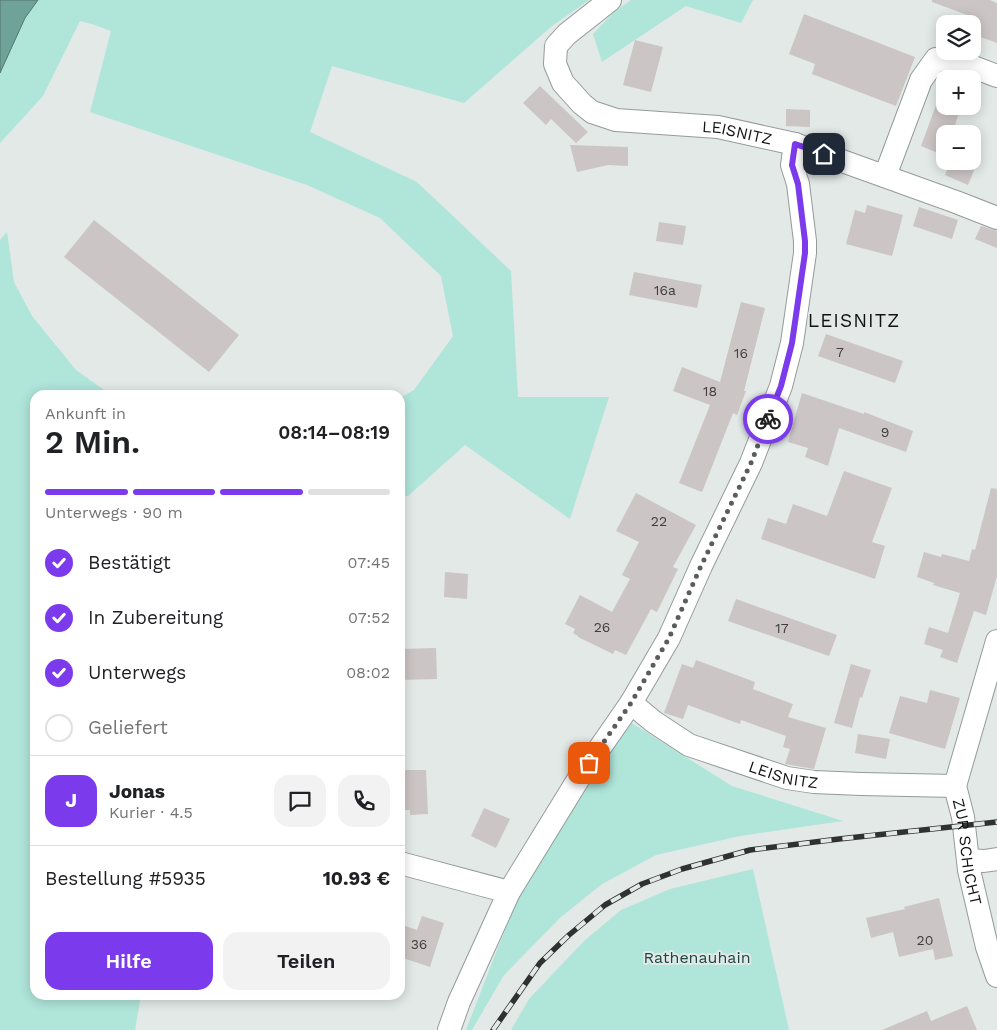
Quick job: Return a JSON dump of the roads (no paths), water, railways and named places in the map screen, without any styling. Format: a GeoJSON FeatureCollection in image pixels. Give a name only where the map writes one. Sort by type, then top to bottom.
{"type":"FeatureCollection","features":[{"type":"Feature","properties":{"kind":"street","name":"LEISNITZ"},"geometry":{"type":"LineString","coordinates":[[449,1030],[459,1002],[509,892],[579,778],[631,703],[669,638],[701,566],[751,463],[781,386],[792,343],[805,253],[798,184],[792,165],[795,144],[718,127],[616,120],[592,112],[563,83],[555,64],[556,46],[567,34],[610,0]]}},
{"type":"Feature","properties":{"kind":"street"},"geometry":{"type":"LineString","coordinates":[[885,176],[921,80],[936,59],[963,63],[997,76]]}},
{"type":"Feature","properties":{"kind":"street"},"geometry":{"type":"LineString","coordinates":[[795,144],[997,218]]}},
{"type":"Feature","properties":{"kind":"street","name":"ZUR SCHICHT"},"geometry":{"type":"LineString","coordinates":[[997,641],[955,786],[963,817],[969,870],[987,947],[997,976]]}},
{"type":"Feature","properties":{"kind":"street","name":"LEISNITZ"},"geometry":{"type":"LineString","coordinates":[[631,703],[654,722],[689,745],[787,778],[814,782],[955,786]]}},
{"type":"Feature","properties":{"kind":"street"},"geometry":{"type":"LineString","coordinates":[[968,860],[997,859]]}},
{"type":"Feature","properties":{"kind":"street"},"geometry":{"type":"LineString","coordinates":[[405,864],[509,892]]}},
{"type":"Feature","properties":{"kind":"railway"},"geometry":{"type":"LineString","coordinates":[[493,1030],[540,963],[569,935],[605,905],[642,884],[682,869],[750,850],[997,822]]}},
{"type":"Feature","properties":{"kind":"district","name":"LEISNITZ"},"geometry":{"type":"Point","coordinates":[854,320]}},
{"type":"Feature","properties":{"kind":"park label","name":"Rathenauhain"},"geometry":{"type":"Point","coordinates":[697,957]}}]}
